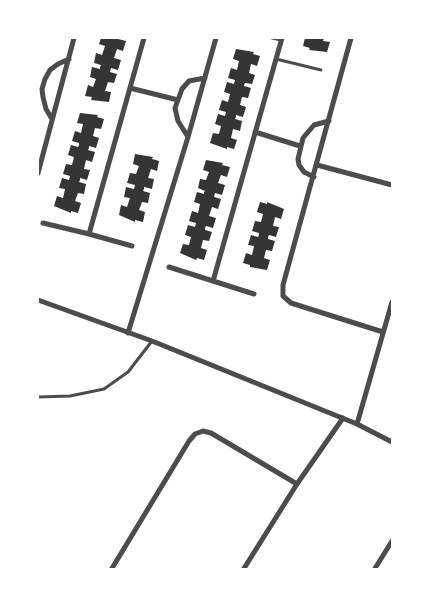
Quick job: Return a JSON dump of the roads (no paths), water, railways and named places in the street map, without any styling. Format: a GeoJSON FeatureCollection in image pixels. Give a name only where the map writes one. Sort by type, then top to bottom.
{"type":"FeatureCollection","features":[{"type":"Feature","properties":{"kind":"street"},"geometry":{"type":"LineString","coordinates":[[38,173],[74,38]]}},
{"type":"Feature","properties":{"kind":"street"},"geometry":{"type":"LineString","coordinates":[[89,234],[144,38]]}},
{"type":"Feature","properties":{"kind":"street"},"geometry":{"type":"LineString","coordinates":[[128,333],[188,138],[216,38]]}},
{"type":"Feature","properties":{"kind":"street"},"geometry":{"type":"LineString","coordinates":[[351,38],[283,285],[283,296],[291,303],[383,332]]}},
{"type":"Feature","properties":{"kind":"street"},"geometry":{"type":"LineString","coordinates":[[213,281],[282,39]]}},
{"type":"Feature","properties":{"kind":"street"},"geometry":{"type":"LineString","coordinates":[[52,119],[46,109],[40,83],[50,70],[69,59]]}},
{"type":"Feature","properties":{"kind":"street"},"geometry":{"type":"LineString","coordinates":[[188,138],[178,121],[175,108],[182,89],[189,81],[205,78]]}},
{"type":"Feature","properties":{"kind":"street"},"geometry":{"type":"LineString","coordinates":[[130,88],[178,100]]}},
{"type":"Feature","properties":{"kind":"street"},"geometry":{"type":"LineString","coordinates":[[314,177],[304,172],[299,165],[298,159],[302,138],[314,125],[329,121]]}},
{"type":"Feature","properties":{"kind":"street"},"geometry":{"type":"LineString","coordinates":[[255,132],[300,146]]}},
{"type":"Feature","properties":{"kind":"street"},"geometry":{"type":"LineString","coordinates":[[317,165],[392,185]]}},
{"type":"Feature","properties":{"kind":"street"},"geometry":{"type":"LineString","coordinates":[[43,223],[132,246]]}},
{"type":"Feature","properties":{"kind":"street"},"geometry":{"type":"LineString","coordinates":[[169,267],[254,294]]}},
{"type":"Feature","properties":{"kind":"street"},"geometry":{"type":"LineString","coordinates":[[38,300],[152,341],[343,418],[392,442]]}},
{"type":"Feature","properties":{"kind":"street"},"geometry":{"type":"LineString","coordinates":[[357,424],[392,302]]}},
{"type":"Feature","properties":{"kind":"street"},"geometry":{"type":"LineString","coordinates":[[243,570],[297,484],[343,418]]}},
{"type":"Feature","properties":{"kind":"street"},"geometry":{"type":"LineString","coordinates":[[111,570],[195,434],[203,431],[211,433],[297,484]]}},
{"type":"Feature","properties":{"kind":"street"},"geometry":{"type":"LineString","coordinates":[[374,570],[392,541]]}},
{"type":"Feature","properties":{"kind":"lane"},"geometry":{"type":"LineString","coordinates":[[272,38],[282,39]]}},
{"type":"Feature","properties":{"kind":"lane"},"geometry":{"type":"LineString","coordinates":[[276,59],[321,70]]}},
{"type":"Feature","properties":{"kind":"lane"},"geometry":{"type":"LineString","coordinates":[[38,397],[70,396],[104,389],[128,372],[152,341]]}}]}
